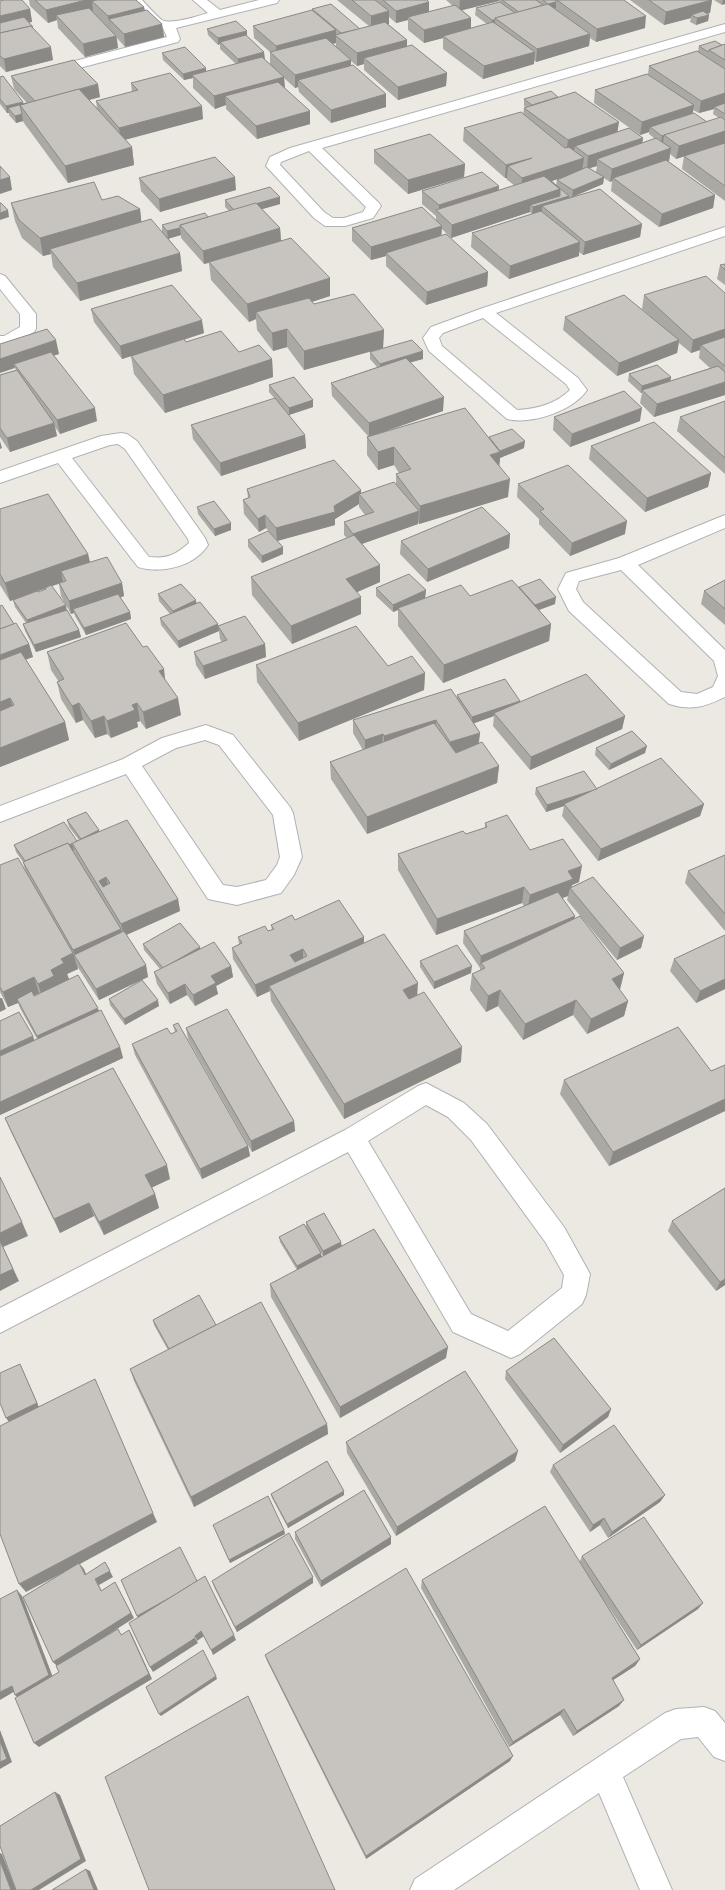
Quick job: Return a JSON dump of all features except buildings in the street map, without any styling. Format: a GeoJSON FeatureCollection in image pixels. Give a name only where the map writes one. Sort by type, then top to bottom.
{"type":"FeatureCollection","features":[{"type":"Feature","properties":{"kind":"street"},"geometry":{"type":"LineString","coordinates":[[135,0],[159,24],[168,25],[182,24],[273,0]]}},
{"type":"Feature","properties":{"kind":"street"},"geometry":{"type":"LineString","coordinates":[[199,0],[218,15]]}},
{"type":"Feature","properties":{"kind":"street"},"geometry":{"type":"LineString","coordinates":[[39,75],[174,39],[168,25]]}},
{"type":"Feature","properties":{"kind":"street"},"geometry":{"type":"LineString","coordinates":[[313,147],[374,206],[368,215],[345,222],[330,223],[319,215],[273,166],[275,160],[295,151],[725,28]]}},
{"type":"Feature","properties":{"kind":"street"},"geometry":{"type":"LineString","coordinates":[[486,312],[572,381],[579,390],[573,398],[532,415],[513,415],[435,348],[431,338],[437,330],[486,312],[725,231]]}},
{"type":"Feature","properties":{"kind":"street"},"geometry":{"type":"LineString","coordinates":[[0,279],[28,314],[28,329],[7,341],[0,341]]}},
{"type":"Feature","properties":{"kind":"street"},"geometry":{"type":"LineString","coordinates":[[0,477],[62,457],[107,440],[121,438],[131,445],[196,538],[199,545],[182,559],[158,564],[144,563],[62,457]]}},
{"type":"Feature","properties":{"kind":"street"},"geometry":{"type":"LineString","coordinates":[[725,521],[625,563],[572,577],[567,589],[576,606],[676,700],[699,701],[721,691],[725,681]]}},
{"type":"Feature","properties":{"kind":"street"},"geometry":{"type":"LineString","coordinates":[[625,563],[722,659],[725,672]]}},
{"type":"Feature","properties":{"kind":"street"},"geometry":{"type":"LineString","coordinates":[[0,814],[130,764],[169,743],[206,732],[226,740],[282,813],[292,857],[286,869],[273,887],[237,896],[216,893],[130,764]]}},
{"type":"Feature","properties":{"kind":"street"},"geometry":{"type":"LineString","coordinates":[[0,1321],[353,1138],[426,1093],[456,1110],[479,1132],[555,1235],[577,1274],[573,1295],[511,1345],[462,1323],[353,1138]]}},
{"type":"Feature","properties":{"kind":"street"},"geometry":{"type":"LineString","coordinates":[[426,1890],[676,1724],[704,1722],[725,1746]]}},
{"type":"Feature","properties":{"kind":"street"},"geometry":{"type":"LineString","coordinates":[[605,1770],[656,1890]]}}]}
